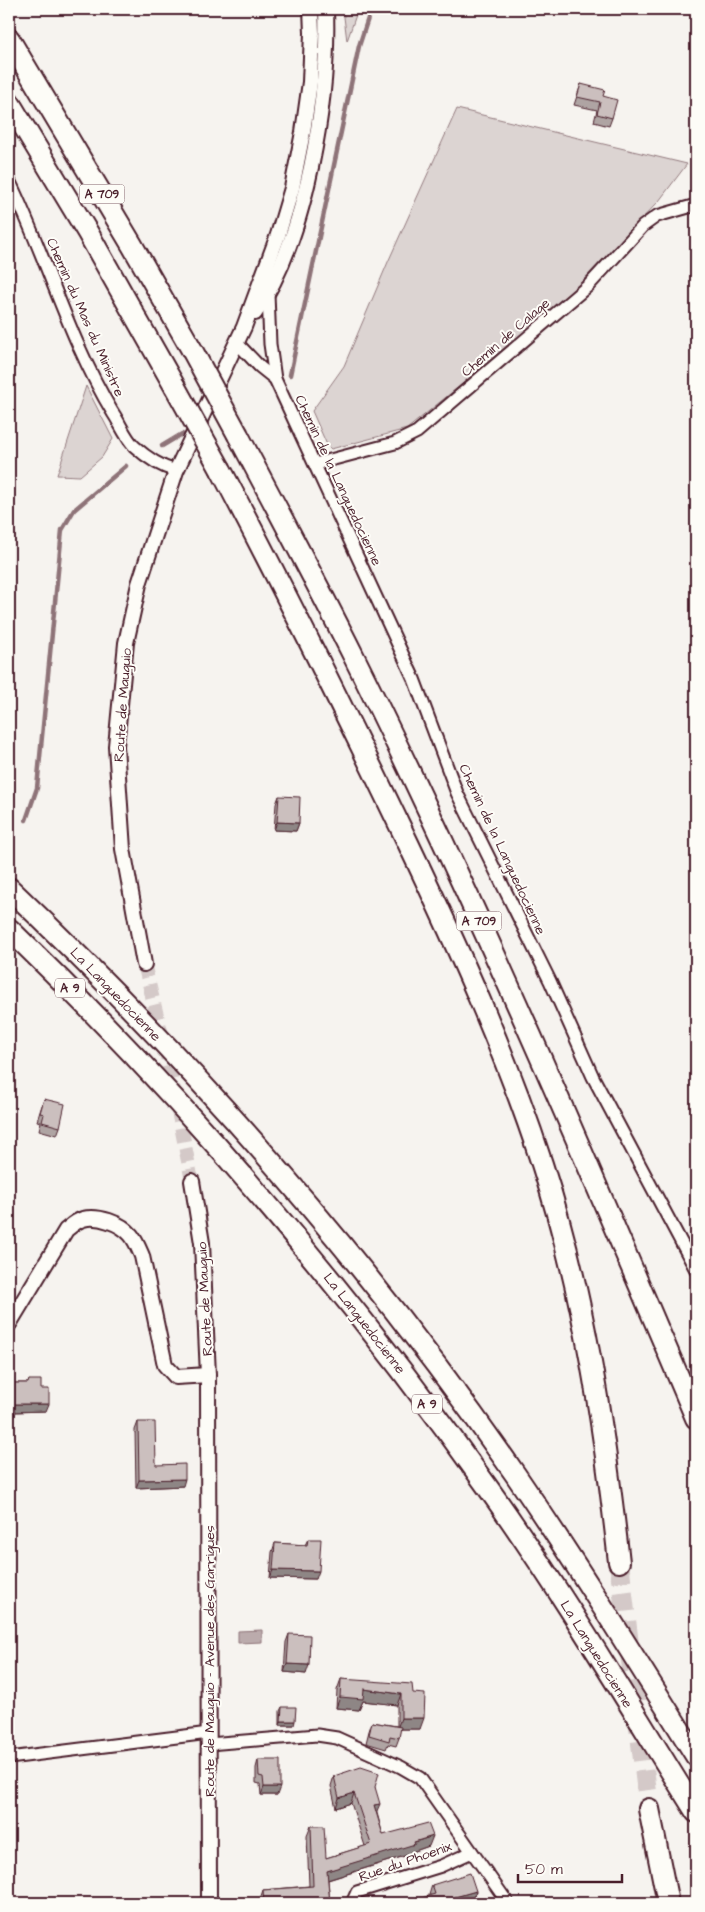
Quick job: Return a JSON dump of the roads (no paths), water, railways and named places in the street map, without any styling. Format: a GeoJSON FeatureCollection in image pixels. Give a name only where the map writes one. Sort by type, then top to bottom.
{"type":"FeatureCollection","features":[{"type":"Feature","properties":{"kind":"highway","name":"A 709"},"geometry":{"type":"LineString","coordinates":[[9,39],[132,245],[192,350],[355,658],[462,884],[582,1150],[696,1418]]}},
{"type":"Feature","properties":{"kind":"highway","name":"A 709"},"geometry":{"type":"LineString","coordinates":[[9,102],[88,234],[221,470],[320,662],[442,915],[488,1018],[527,1118],[558,1220],[586,1330],[604,1437],[619,1562]]}},
{"type":"Feature","properties":{"kind":"highway","name":"La Languedocienne"},"geometry":{"type":"LineString","coordinates":[[9,888],[131,1008],[199,1081],[301,1196],[382,1295],[514,1473],[596,1596],[696,1756]]}},
{"type":"Feature","properties":{"kind":"highway","name":"La Languedocienne"},"geometry":{"type":"LineString","coordinates":[[9,929],[110,1029],[224,1154],[290,1229],[387,1349],[488,1487],[543,1569],[696,1812]]}},
{"type":"Feature","properties":{"kind":"highway"},"geometry":{"type":"LineString","coordinates":[[650,1809],[668,1903]]}},
{"type":"Feature","properties":{"kind":"street"},"geometry":{"type":"LineString","coordinates":[[244,328],[278,235],[292,188],[304,132],[310,82],[311,9]]}},
{"type":"Feature","properties":{"kind":"street"},"geometry":{"type":"LineString","coordinates":[[244,328],[268,294],[290,243],[306,188],[317,138],[326,56],[326,9]]}},
{"type":"Feature","properties":{"kind":"street","name":"Chemin du Mas du Ministre"},"geometry":{"type":"LineString","coordinates":[[9,180],[99,390],[133,445],[162,465],[176,470]]}},
{"type":"Feature","properties":{"kind":"street","name":"Chemin de Calage"},"geometry":{"type":"LineString","coordinates":[[315,464],[395,444],[417,432],[589,285],[643,226],[657,216],[696,205]]}},
{"type":"Feature","properties":{"kind":"street","name":"Chemin de la Languedocienne"},"geometry":{"type":"LineString","coordinates":[[268,294],[270,344],[275,379],[414,679],[457,792],[550,981],[594,1077],[696,1270]]}},
{"type":"Feature","properties":{"kind":"street","name":"Route de Mauguio"},"geometry":{"type":"LineString","coordinates":[[144,964],[123,849],[116,746],[126,643],[139,584],[176,470],[244,328]]}},
{"type":"Feature","properties":{"kind":"street","name":"Chemin de la Languedocienne"},"geometry":{"type":"LineString","coordinates":[[237,342],[260,367],[275,379]]}},
{"type":"Feature","properties":{"kind":"street","name":"Route de Mauguio"},"geometry":{"type":"LineString","coordinates":[[192,1181],[202,1243],[209,1418]]}},
{"type":"Feature","properties":{"kind":"street"},"geometry":{"type":"LineString","coordinates":[[9,1324],[66,1230],[74,1223],[83,1219],[103,1219],[122,1227],[137,1243],[142,1256],[165,1365],[176,1376],[208,1375]]}},
{"type":"Feature","properties":{"kind":"street","name":"Route de Mauguio - Avenue des Garrigues"},"geometry":{"type":"LineString","coordinates":[[209,1418],[210,1903]]}},
{"type":"Feature","properties":{"kind":"street"},"geometry":{"type":"LineString","coordinates":[[9,1758],[209,1738],[317,1735],[337,1738],[401,1767],[420,1778],[508,1903]]}},
{"type":"Feature","properties":{"kind":"street","name":"Rue du Phoenix"},"geometry":{"type":"LineString","coordinates":[[352,1903],[358,1892],[441,1866],[472,1852]]}},
{"type":"Feature","properties":{"kind":"waterway"},"geometry":{"type":"LineString","coordinates":[[290,375],[359,46],[371,9]]}},
{"type":"Feature","properties":{"kind":"waterway"},"geometry":{"type":"LineString","coordinates":[[162,446],[182,434]]}},
{"type":"Feature","properties":{"kind":"waterway"},"geometry":{"type":"LineString","coordinates":[[26,820],[37,788],[62,530],[74,510],[126,466]]}},
{"type":"Feature","properties":{"kind":"tunnel"},"geometry":{"type":"LineString","coordinates":[[144,964],[166,1051],[192,1181]]}},
{"type":"Feature","properties":{"kind":"tunnel"},"geometry":{"type":"LineString","coordinates":[[619,1562],[649,1809]]}}]}
